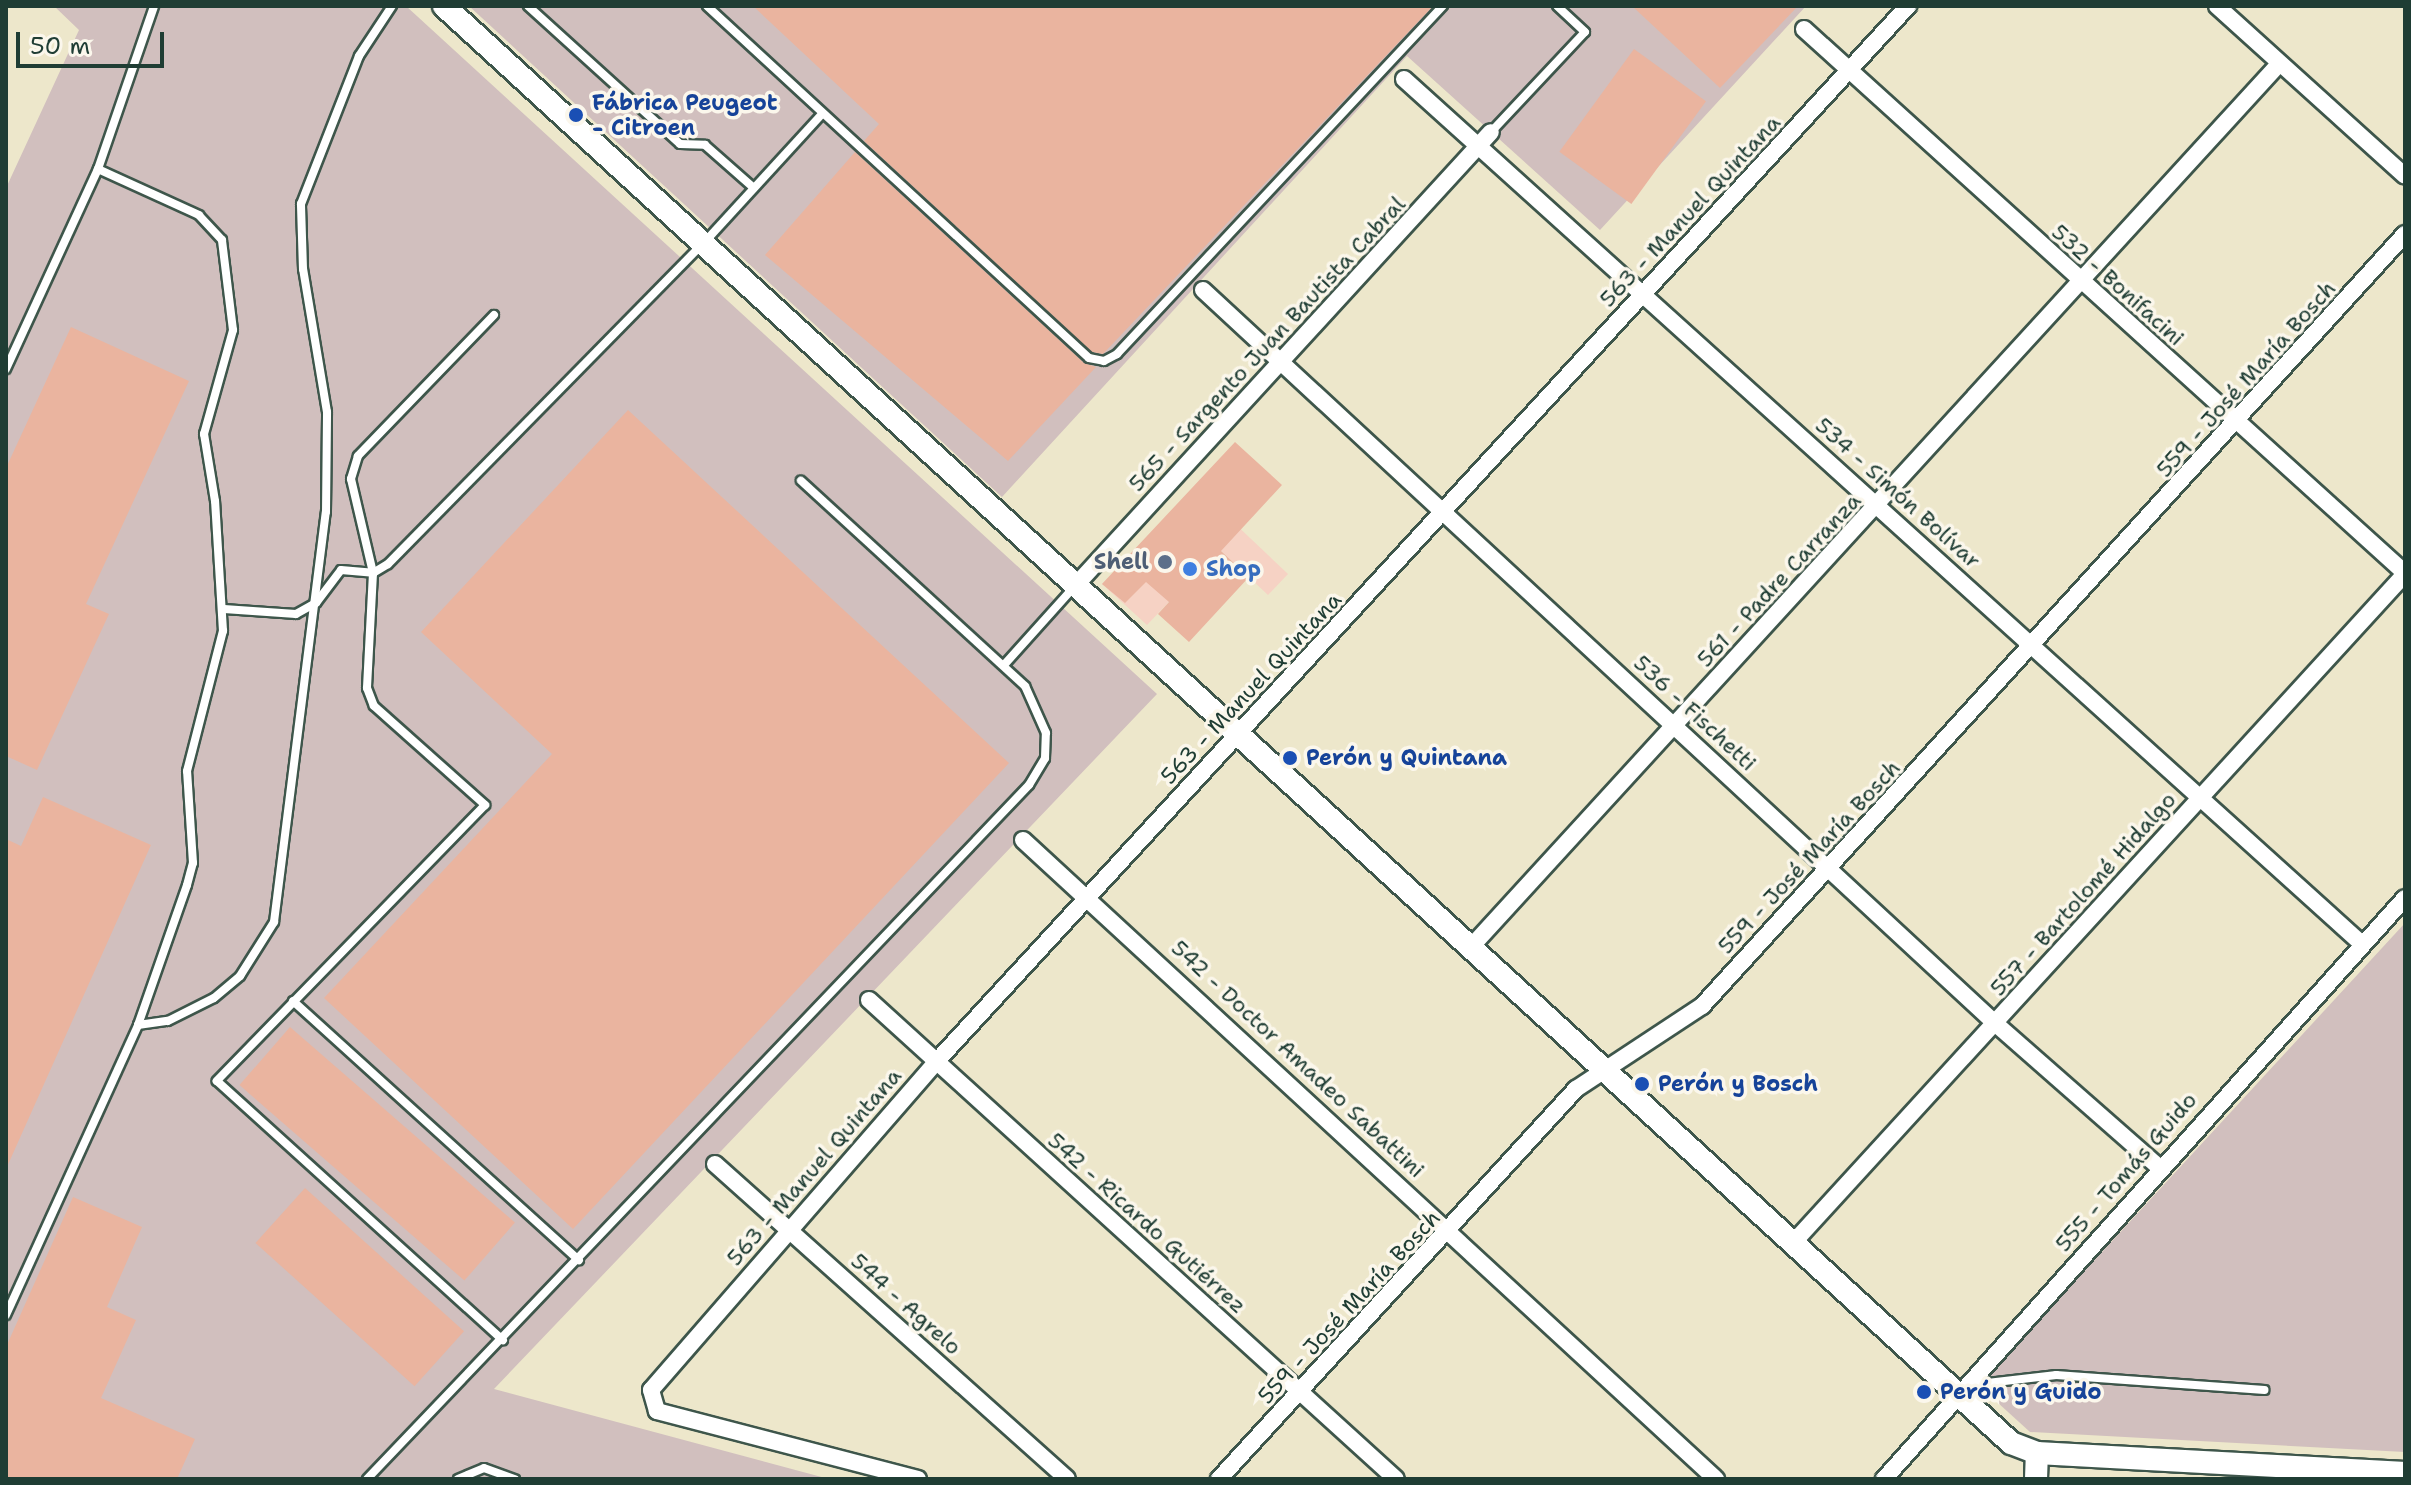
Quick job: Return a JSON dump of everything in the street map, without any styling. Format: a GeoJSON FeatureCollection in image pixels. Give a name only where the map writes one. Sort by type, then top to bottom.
{"type":"FeatureCollection","features":[{"type":"Feature","properties":{"kind":"street"},"geometry":{"type":"LineString","coordinates":[[444,6],[701,246],[1240,732],[1599,1070],[1964,1391],[2011,1443],[2037,1453],[2405,1473]]}},
{"type":"Feature","properties":{"kind":"street","name":"563 - Manuel Quintana"},"geometry":{"type":"LineString","coordinates":[[918,1479],[657,1411],[651,1400],[655,1379],[935,1063],[1908,6]]}},
{"type":"Feature","properties":{"kind":"street"},"geometry":{"type":"LineString","coordinates":[[2217,6],[2405,176]]}},
{"type":"Feature","properties":{"kind":"street","name":"532 - Bonifacini"},"geometry":{"type":"LineString","coordinates":[[1804,29],[2405,573]]}},
{"type":"Feature","properties":{"kind":"street","name":"561 - Padre Carranza"},"geometry":{"type":"LineString","coordinates":[[1471,947],[1879,505],[2279,64]]}},
{"type":"Feature","properties":{"kind":"street","name":"534 - Simón Bolívar"},"geometry":{"type":"LineString","coordinates":[[1404,79],[1645,292],[2361,943]]}},
{"type":"Feature","properties":{"kind":"street","name":"565 - Sargento Juan Bautista Cabral"},"geometry":{"type":"LineString","coordinates":[[1076,585],[1491,132]]}},
{"type":"Feature","properties":{"kind":"street","name":"559 - José María Bosch"},"geometry":{"type":"LineString","coordinates":[[1219,1479],[1599,1070],[1692,1016],[2238,422],[2405,234]]}},
{"type":"Feature","properties":{"kind":"street","name":"536 - Fischetti"},"geometry":{"type":"LineString","coordinates":[[1203,290],[1996,1024],[2159,1167]]}},
{"type":"Feature","properties":{"kind":"street","name":"557 - Bartolomé Hidalgo"},"geometry":{"type":"LineString","coordinates":[[1793,1243],[2405,573]]}},
{"type":"Feature","properties":{"kind":"street","name":"542 - Doctor Amadeo Sabattini"},"geometry":{"type":"LineString","coordinates":[[1023,840],[1451,1230],[1716,1479]]}},
{"type":"Feature","properties":{"kind":"street","name":"555 - Tomás Guido"},"geometry":{"type":"LineString","coordinates":[[1884,1479],[2159,1167],[2405,898]]}},
{"type":"Feature","properties":{"kind":"street","name":"542 - Ricardo Gutiérrez"},"geometry":{"type":"LineString","coordinates":[[869,1000],[935,1063],[1302,1390],[1396,1479]]}},
{"type":"Feature","properties":{"kind":"street","name":"544 - Agrelo"},"geometry":{"type":"LineString","coordinates":[[715,1164],[1067,1479]]}},
{"type":"Feature","properties":{"kind":"street"},"geometry":{"type":"LineString","coordinates":[[2036,1479],[2037,1453]]}},
{"type":"Feature","properties":{"kind":"lane"},"geometry":{"type":"LineString","coordinates":[[6,369],[98,169],[154,6]]}},
{"type":"Feature","properties":{"kind":"lane"},"geometry":{"type":"LineString","coordinates":[[138,1025],[168,1021],[214,998],[240,976],[274,922],[326,512],[327,412],[303,269],[301,204],[359,56],[392,6]]}},
{"type":"Feature","properties":{"kind":"lane"},"geometry":{"type":"LineString","coordinates":[[528,6],[680,144],[705,145],[754,188]]}},
{"type":"Feature","properties":{"kind":"lane"},"geometry":{"type":"LineString","coordinates":[[707,6],[1089,358],[1104,361],[1117,354],[1443,6]]}},
{"type":"Feature","properties":{"kind":"lane"},"geometry":{"type":"LineString","coordinates":[[1491,132],[1585,32],[1557,6]]}},
{"type":"Feature","properties":{"kind":"lane"},"geometry":{"type":"LineString","coordinates":[[224,609],[296,614],[316,603],[341,570],[373,573],[388,564],[701,246],[823,113]]}},
{"type":"Feature","properties":{"kind":"lane"},"geometry":{"type":"LineString","coordinates":[[6,1315],[138,1025],[193,863],[187,771],[220,655],[224,609],[215,501],[204,434],[233,330],[222,240],[199,215],[98,169]]}},
{"type":"Feature","properties":{"kind":"lane"},"geometry":{"type":"LineString","coordinates":[[494,315],[358,456],[351,479],[354,503],[373,573],[366,678],[374,706],[485,805],[217,1081],[503,1340]]}},
{"type":"Feature","properties":{"kind":"lane"},"geometry":{"type":"LineString","coordinates":[[367,1479],[503,1340],[1029,785],[1045,758],[1046,733],[1025,686],[801,481]]}},
{"type":"Feature","properties":{"kind":"lane"},"geometry":{"type":"LineString","coordinates":[[1004,665],[1076,585]]}},
{"type":"Feature","properties":{"kind":"lane"},"geometry":{"type":"LineString","coordinates":[[293,1001],[579,1260]]}},
{"type":"Feature","properties":{"kind":"lane"},"geometry":{"type":"LineString","coordinates":[[1964,1391],[2056,1375],[2264,1390]]}},
{"type":"Feature","properties":{"kind":"lane"},"geometry":{"type":"LineString","coordinates":[[458,1479],[484,1468],[515,1479]]}},
{"type":"Feature","properties":{"kind":"shaded area"},"geometry":{"type":"Polygon","coordinates":[[[54,6],[406,6],[1157,694],[494,1389],[829,1479],[6,1479],[6,188],[79,30],[54,6]]]}},
{"type":"Feature","properties":{"kind":"shaded area"},"geometry":{"type":"Polygon","coordinates":[[[469,6],[1806,6],[1600,230],[1407,56],[1002,497],[469,6]]]}},
{"type":"Feature","properties":{"kind":"shaded area","name":"Shell"},"geometry":{"type":"Polygon","coordinates":[[[1195,486],[1288,574],[1268,595],[1219,549],[1147,625],[1102,584],[1195,486]]]}},
{"type":"Feature","properties":{"kind":"shaded area"},"geometry":{"type":"Polygon","coordinates":[[[2405,923],[2405,1452],[2030,1432],[1986,1392],[1985,1379],[2405,923]]]}},
{"type":"Feature","properties":{"kind":"building"},"geometry":{"type":"Polygon","coordinates":[[[753,6],[1433,6],[1103,354],[1092,352],[864,141],[879,124],[753,6]]]}},
{"type":"Feature","properties":{"kind":"building"},"geometry":{"type":"Polygon","coordinates":[[[1632,6],[1798,6],[1720,88],[1632,6]]]}},
{"type":"Feature","properties":{"kind":"building"},"geometry":{"type":"Polygon","coordinates":[[[1634,49],[1706,101],[1631,204],[1559,152],[1634,49]]]}},
{"type":"Feature","properties":{"kind":"building"},"geometry":{"type":"Polygon","coordinates":[[[855,152],[1084,363],[1096,367],[1008,461],[765,255],[855,152]]]}},
{"type":"Feature","properties":{"kind":"building"},"geometry":{"type":"Polygon","coordinates":[[[71,327],[189,381],[86,604],[109,614],[37,770],[6,756],[6,468],[71,327]]]}},
{"type":"Feature","properties":{"kind":"building"},"geometry":{"type":"Polygon","coordinates":[[[628,410],[1009,763],[573,1229],[324,998],[552,754],[421,632],[628,410]]]}},
{"type":"Feature","properties":{"kind":"building"},"geometry":{"type":"Polygon","coordinates":[[[1235,442],[1282,485],[1221,551],[1249,577],[1189,642],[1158,614],[1169,602],[1146,582],[1125,603],[1102,584],[1235,442]]]}},
{"type":"Feature","properties":{"kind":"building"},"geometry":{"type":"Polygon","coordinates":[[[43,797],[151,845],[6,1169],[6,839],[21,846],[43,797]]]}},
{"type":"Feature","properties":{"kind":"building"},"geometry":{"type":"Polygon","coordinates":[[[290,1027],[515,1223],[464,1281],[239,1085],[290,1027]]]}},
{"type":"Feature","properties":{"kind":"building"},"geometry":{"type":"Polygon","coordinates":[[[305,1188],[464,1331],[415,1386],[255,1243],[305,1188]]]}},
{"type":"Feature","properties":{"kind":"building"},"geometry":{"type":"Polygon","coordinates":[[[73,1197],[142,1227],[107,1307],[136,1320],[101,1398],[195,1439],[177,1479],[6,1479],[6,1347],[73,1197]]]}},
{"type":"Feature","properties":{"kind":"place","name":"Fábrica Peugeot - Citroen"},"geometry":{"type":"Point","coordinates":[576,115]}},
{"type":"Feature","properties":{"kind":"place","name":"Shell"},"geometry":{"type":"Point","coordinates":[1165,562]}},
{"type":"Feature","properties":{"kind":"place","name":"Shop"},"geometry":{"type":"Point","coordinates":[1190,569]}},
{"type":"Feature","properties":{"kind":"place","name":"Perón y Quintana"},"geometry":{"type":"Point","coordinates":[1290,758]}},
{"type":"Feature","properties":{"kind":"place","name":"Perón y Bosch"},"geometry":{"type":"Point","coordinates":[1642,1084]}},
{"type":"Feature","properties":{"kind":"place","name":"Perón y Guido"},"geometry":{"type":"Point","coordinates":[1924,1392]}}]}
